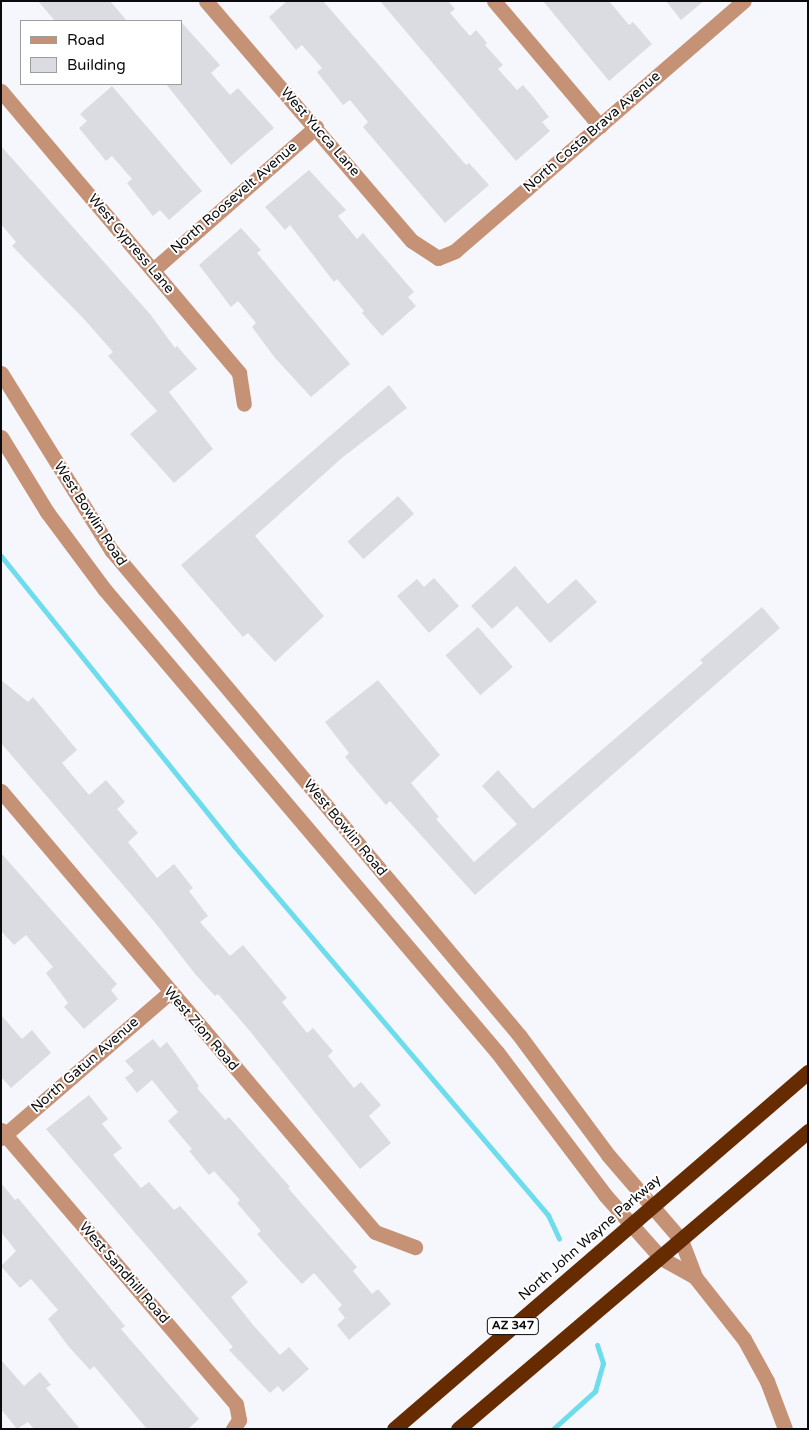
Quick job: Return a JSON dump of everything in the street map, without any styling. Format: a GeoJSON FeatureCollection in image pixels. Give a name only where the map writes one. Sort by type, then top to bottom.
{"type":"FeatureCollection","features":[{"type":"Feature","properties":{"kind":"highway","name":"North John Wayne Parkway"},"geometry":{"type":"LineString","coordinates":[[394,1429],[808,1072]]}},
{"type":"Feature","properties":{"kind":"highway","name":"AZ 347"},"geometry":{"type":"LineString","coordinates":[[458,1429],[661,1258],[808,1130]]}},
{"type":"Feature","properties":{"kind":"street","name":"West Yucca Lane"},"geometry":{"type":"LineString","coordinates":[[206,1],[412,241],[438,258]]}},
{"type":"Feature","properties":{"kind":"street"},"geometry":{"type":"LineString","coordinates":[[494,1],[600,126]]}},
{"type":"Feature","properties":{"kind":"street","name":"North Costa Brava Avenue"},"geometry":{"type":"LineString","coordinates":[[438,258],[455,251],[744,1]]}},
{"type":"Feature","properties":{"kind":"street","name":"West Cypress Lane"},"geometry":{"type":"LineString","coordinates":[[1,91],[239,374],[244,404]]}},
{"type":"Feature","properties":{"kind":"street","name":"North Roosevelt Avenue"},"geometry":{"type":"LineString","coordinates":[[153,270],[316,127]]}},
{"type":"Feature","properties":{"kind":"street","name":"West Bowlin Road"},"geometry":{"type":"LineString","coordinates":[[1,373],[112,552],[519,1034],[608,1155],[681,1240],[695,1277],[744,1340],[767,1381],[785,1429]]}},
{"type":"Feature","properties":{"kind":"street","name":"West Bowlin Road"},"geometry":{"type":"LineString","coordinates":[[1,437],[47,512],[105,590],[497,1052],[586,1172],[630,1224],[661,1258],[695,1277]]}},
{"type":"Feature","properties":{"kind":"street","name":"West Zion Road"},"geometry":{"type":"LineString","coordinates":[[1,791],[169,993],[375,1232],[415,1247]]}},
{"type":"Feature","properties":{"kind":"street","name":"North Gatun Avenue"},"geometry":{"type":"LineString","coordinates":[[3,1134],[169,993]]}},
{"type":"Feature","properties":{"kind":"street","name":"West Sandhill Road"},"geometry":{"type":"LineString","coordinates":[[3,1134],[236,1404],[236,1424]]}},
{"type":"Feature","properties":{"kind":"building"},"geometry":{"type":"Polygon","coordinates":[[[38,1],[110,1],[126,20],[54,20],[38,1]]]}},
{"type":"Feature","properties":{"kind":"building"},"geometry":{"type":"Polygon","coordinates":[[[287,1],[323,1],[466,165],[469,163],[489,185],[445,223],[363,127],[368,122],[350,100],[343,105],[317,72],[322,68],[302,45],[296,50],[269,17],[287,1]]]}},
{"type":"Feature","properties":{"kind":"building"},"geometry":{"type":"Polygon","coordinates":[[[380,1],[448,1],[455,9],[450,13],[470,36],[476,30],[487,43],[485,45],[503,65],[498,69],[517,90],[523,85],[535,99],[549,117],[542,122],[550,131],[516,161],[380,1]]]}},
{"type":"Feature","properties":{"kind":"building"},"geometry":{"type":"Polygon","coordinates":[[[543,1],[609,1],[629,25],[633,22],[652,44],[609,81],[543,1]]]}},
{"type":"Feature","properties":{"kind":"building"},"geometry":{"type":"Polygon","coordinates":[[[666,1],[704,1],[681,20],[666,1]]]}},
{"type":"Feature","properties":{"kind":"building"},"geometry":{"type":"Polygon","coordinates":[[[182,23],[220,65],[211,73],[230,95],[238,88],[274,128],[231,165],[167,85],[182,85],[182,23]]]}},
{"type":"Feature","properties":{"kind":"building"},"geometry":{"type":"Polygon","coordinates":[[[112,86],[202,191],[169,220],[160,210],[153,216],[127,183],[132,179],[112,156],[106,161],[79,128],[87,121],[80,114],[112,86]]]}},
{"type":"Feature","properties":{"kind":"building"},"geometry":{"type":"Polygon","coordinates":[[[1,146],[150,314],[175,348],[177,346],[197,369],[169,392],[213,449],[174,483],[130,434],[157,411],[108,356],[113,352],[84,319],[12,246],[16,242],[1,224],[1,146]]]}},
{"type":"Feature","properties":{"kind":"building"},"geometry":{"type":"Polygon","coordinates":[[[309,170],[346,210],[338,216],[357,239],[363,233],[414,292],[408,297],[416,306],[382,336],[337,279],[334,282],[290,225],[285,230],[265,207],[309,170]]]}},
{"type":"Feature","properties":{"kind":"building"},"geometry":{"type":"Polygon","coordinates":[[[241,228],[261,250],[257,253],[350,364],[311,397],[275,358],[252,327],[256,323],[238,301],[231,307],[199,265],[241,228]]]}},
{"type":"Feature","properties":{"kind":"building"},"geometry":{"type":"Polygon","coordinates":[[[389,385],[407,408],[343,457],[255,536],[324,616],[275,662],[248,633],[243,637],[181,565],[389,385]]]}},
{"type":"Feature","properties":{"kind":"building"},"geometry":{"type":"Polygon","coordinates":[[[398,496],[414,514],[364,559],[347,542],[398,496]]]}},
{"type":"Feature","properties":{"kind":"building"},"geometry":{"type":"Polygon","coordinates":[[[515,566],[548,604],[576,579],[597,602],[550,643],[517,606],[492,629],[471,606],[515,566]]]}},
{"type":"Feature","properties":{"kind":"building"},"geometry":{"type":"Polygon","coordinates":[[[434,578],[459,606],[429,633],[397,596],[417,579],[424,587],[434,578]]]}},
{"type":"Feature","properties":{"kind":"building"},"geometry":{"type":"Polygon","coordinates":[[[762,607],[780,628],[475,895],[390,801],[386,805],[345,757],[349,753],[325,722],[378,680],[440,755],[411,783],[439,817],[436,819],[474,862],[517,824],[482,786],[498,770],[533,809],[703,663],[700,660],[762,607]]]}},
{"type":"Feature","properties":{"kind":"building"},"geometry":{"type":"Polygon","coordinates":[[[478,627],[513,667],[480,695],[446,655],[478,627]]]}},
{"type":"Feature","properties":{"kind":"building"},"geometry":{"type":"Polygon","coordinates":[[[1,680],[28,702],[33,697],[77,750],[62,763],[89,795],[106,780],[125,802],[117,809],[138,833],[128,842],[157,878],[174,864],[193,888],[189,891],[208,916],[200,922],[230,956],[243,945],[287,998],[282,1002],[307,1033],[313,1028],[333,1051],[328,1056],[354,1088],[361,1082],[381,1105],[369,1116],[391,1143],[360,1169],[249,1030],[218,994],[215,996],[196,975],[153,920],[1,743],[1,680]]]}},
{"type":"Feature","properties":{"kind":"building"},"geometry":{"type":"Polygon","coordinates":[[[1,853],[117,984],[111,990],[118,999],[84,1029],[64,1007],[68,1003],[46,973],[53,967],[26,935],[14,945],[1,931],[1,853]]]}},
{"type":"Feature","properties":{"kind":"building"},"geometry":{"type":"Polygon","coordinates":[[[1,1015],[22,1039],[32,1030],[51,1053],[11,1088],[1,1077],[1,1015]]]}},
{"type":"Feature","properties":{"kind":"building"},"geometry":{"type":"Polygon","coordinates":[[[153,1039],[160,1048],[167,1042],[199,1086],[197,1088],[225,1120],[229,1117],[290,1187],[288,1188],[357,1267],[353,1271],[372,1294],[378,1289],[391,1304],[349,1340],[337,1325],[345,1318],[338,1309],[342,1305],[314,1273],[302,1284],[257,1234],[261,1231],[237,1203],[240,1200],[214,1171],[209,1175],[189,1151],[192,1149],[168,1121],[178,1112],[152,1080],[137,1093],[125,1078],[134,1071],[125,1061],[153,1039]]]}},
{"type":"Feature","properties":{"kind":"building"},"geometry":{"type":"Polygon","coordinates":[[[89,1095],[108,1119],[102,1124],[122,1148],[113,1155],[141,1188],[149,1182],[174,1210],[180,1206],[248,1282],[231,1297],[253,1325],[280,1355],[289,1347],[309,1369],[283,1392],[278,1386],[270,1393],[229,1350],[233,1347],[46,1129],[89,1095]]]}},
{"type":"Feature","properties":{"kind":"building"},"geometry":{"type":"Polygon","coordinates":[[[1,1183],[15,1200],[18,1198],[125,1326],[121,1329],[199,1419],[188,1429],[147,1429],[94,1366],[90,1370],[69,1347],[48,1319],[58,1310],[31,1279],[20,1288],[1,1266],[16,1251],[1,1232],[1,1183]]]}},
{"type":"Feature","properties":{"kind":"building"},"geometry":{"type":"Polygon","coordinates":[[[1,1360],[24,1386],[40,1372],[51,1385],[46,1388],[80,1429],[34,1429],[28,1422],[17,1429],[1,1409],[1,1360]]]}},
{"type":"Feature","properties":{"kind":"waterway"},"geometry":{"type":"LineString","coordinates":[[1,556],[234,846],[548,1215],[559,1239]]}},
{"type":"Feature","properties":{"kind":"waterway"},"geometry":{"type":"LineString","coordinates":[[553,1429],[595,1391],[603,1363],[597,1345]]}}]}
